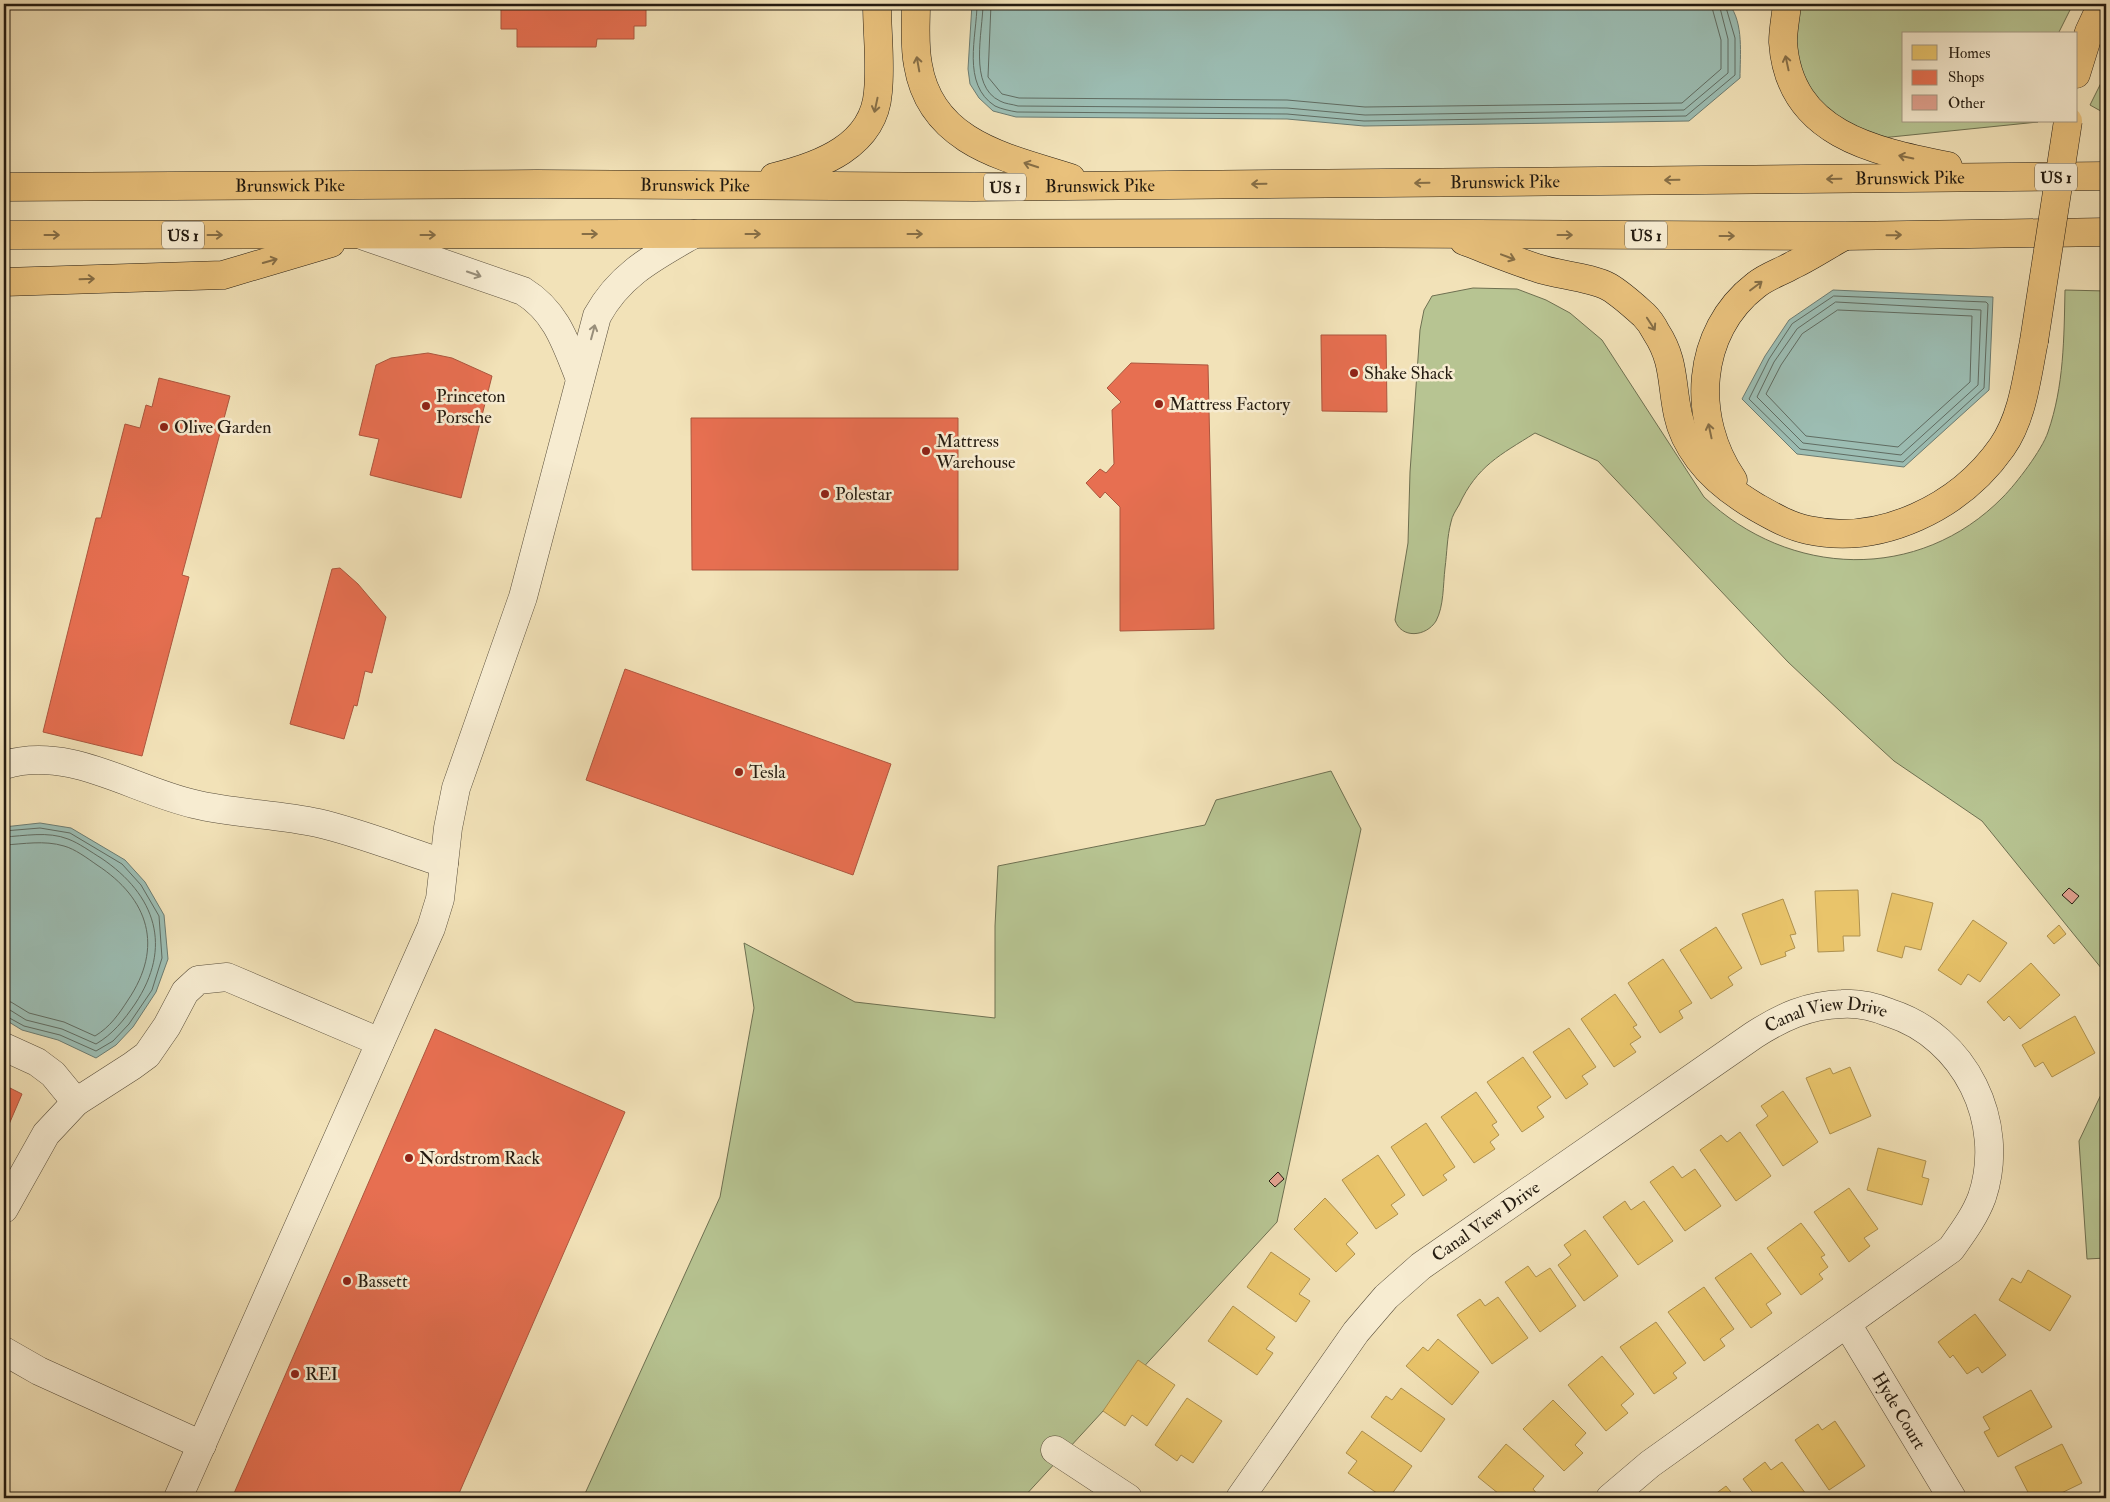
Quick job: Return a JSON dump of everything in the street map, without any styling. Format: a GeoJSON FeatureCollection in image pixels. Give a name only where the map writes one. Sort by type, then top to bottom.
{"type":"FeatureCollection","features":[{"type":"Feature","properties":{"kind":"highway"},"geometry":{"type":"LineString","coordinates":[[738,184],[784,174],[820,163],[848,148],[862,133],[874,113],[878,92],[877,4]]}},
{"type":"Feature","properties":{"kind":"highway"},"geometry":{"type":"LineString","coordinates":[[916,4],[916,56],[920,74],[933,105],[950,126],[971,142],[998,155],[1094,186]]}},
{"type":"Feature","properties":{"kind":"highway"},"geometry":{"type":"LineString","coordinates":[[1774,4],[1783,36],[1786,63],[1796,89],[1815,116],[1828,127],[1871,149],[2006,177]]}},
{"type":"Feature","properties":{"kind":"highway"},"geometry":{"type":"LineString","coordinates":[[1783,36],[1787,4]]}},
{"type":"Feature","properties":{"kind":"highway"},"geometry":{"type":"LineString","coordinates":[[2078,68],[2089,32],[2102,4]]}},
{"type":"Feature","properties":{"kind":"highway"},"geometry":{"type":"LineString","coordinates":[[1446,234],[1539,269],[1608,286],[1646,317],[1663,343],[1672,366],[1678,418],[1694,451],[1712,474],[1724,485],[1766,513],[1786,522],[1808,530],[1856,533],[1910,520],[1936,507],[1962,489],[1985,469],[2003,446],[2014,425],[2034,341],[2068,122]]}},
{"type":"Feature","properties":{"kind":"highway","name":"Brunswick Pike"},"geometry":{"type":"LineString","coordinates":[[4,187],[738,184],[974,187],[2106,176]]}},
{"type":"Feature","properties":{"kind":"highway","name":"US 1"},"geometry":{"type":"LineString","coordinates":[[4,235],[1446,234],[1845,236],[2106,232]]}},
{"type":"Feature","properties":{"kind":"highway"},"geometry":{"type":"LineString","coordinates":[[4,282],[223,275],[361,235]]}},
{"type":"Feature","properties":{"kind":"highway"},"geometry":{"type":"LineString","coordinates":[[1766,513],[1735,483],[1712,440],[1705,406],[1705,386],[1709,356],[1727,316],[1749,291],[1766,278],[1793,266],[1845,236]]}},
{"type":"Feature","properties":{"kind":"street"},"geometry":{"type":"LineString","coordinates":[[178,1498],[431,928],[440,899],[448,828],[456,788],[523,597],[597,316],[607,298],[623,280],[646,262],[694,234]]}},
{"type":"Feature","properties":{"kind":"street"},"geometry":{"type":"LineString","coordinates":[[361,235],[523,290],[555,320],[580,379]]}},
{"type":"Feature","properties":{"kind":"street"},"geometry":{"type":"LineString","coordinates":[[4,765],[30,760],[61,762],[96,769],[136,786],[192,804],[323,824],[347,830],[444,863]]}},
{"type":"Feature","properties":{"kind":"street"},"geometry":{"type":"LineString","coordinates":[[4,1209],[46,1134],[76,1102],[147,1055],[167,1026],[186,992],[198,980],[227,977],[380,1042]]}},
{"type":"Feature","properties":{"kind":"street","name":"Canal View Drive"},"geometry":{"type":"LineString","coordinates":[[1240,1498],[1356,1332],[1386,1297],[1421,1266],[1779,1019],[1810,1008],[1843,1004],[1873,1007],[1905,1017],[1931,1033],[1955,1056],[1973,1083],[1984,1111],[1989,1137],[1988,1167],[1982,1197],[1969,1224],[1951,1249],[1650,1464],[1610,1498]]}},
{"type":"Feature","properties":{"kind":"street"},"geometry":{"type":"LineString","coordinates":[[4,1047],[37,1062],[52,1074],[76,1102]]}},
{"type":"Feature","properties":{"kind":"street","name":"Hyde Court"},"geometry":{"type":"LineString","coordinates":[[1848,1324],[1952,1498]]}},
{"type":"Feature","properties":{"kind":"street"},"geometry":{"type":"LineString","coordinates":[[4,1351],[39,1371],[202,1445]]}},
{"type":"Feature","properties":{"kind":"street"},"geometry":{"type":"LineString","coordinates":[[1055,1450],[1128,1498]]}},
{"type":"Feature","properties":{"kind":"green space"},"geometry":{"type":"Polygon","coordinates":[[[1796,4],[2073,4],[2059,32],[1902,32],[1902,122],[2038,122],[1881,138],[1852,132],[1818,103],[1800,78],[1795,44],[1796,4]]]}},
{"type":"Feature","properties":{"kind":"green space"},"geometry":{"type":"Polygon","coordinates":[[[2106,73],[2106,114],[2090,105],[2106,73]]]}},
{"type":"Feature","properties":{"kind":"green space"},"geometry":{"type":"Polygon","coordinates":[[[1473,288],[1517,289],[1546,300],[1570,313],[1602,340],[1704,497],[1738,524],[1775,543],[1814,555],[1854,560],[1894,556],[1933,545],[1970,525],[2003,497],[2035,457],[2048,432],[2060,380],[2065,290],[2106,291],[2104,494],[2106,494],[2106,974],[1982,821],[1894,761],[1858,728],[1788,662],[1598,461],[1535,433],[1500,455],[1474,480],[1452,518],[1442,602],[1436,621],[1426,630],[1414,634],[1408,633],[1398,626],[1395,620],[1408,543],[1410,472],[1420,330],[1424,310],[1432,296],[1473,288]]]}},
{"type":"Feature","properties":{"kind":"green space"},"geometry":{"type":"Polygon","coordinates":[[[1331,771],[1361,829],[1277,1222],[1023,1498],[583,1498],[720,1197],[754,1008],[744,943],[855,1002],[995,1018],[995,926],[998,866],[1205,825],[1216,800],[1331,771]]]}},
{"type":"Feature","properties":{"kind":"green space"},"geometry":{"type":"Polygon","coordinates":[[[2106,1084],[2106,1258],[2087,1259],[2079,1141],[2106,1084]]]}},
{"type":"Feature","properties":{"kind":"water"},"geometry":{"type":"Polygon","coordinates":[[[972,4],[1729,4],[1734,12],[1739,30],[1740,78],[1689,121],[1364,126],[1287,119],[1016,117],[993,111],[979,98],[970,84],[968,69],[972,4]]]}},
{"type":"Feature","properties":{"kind":"water"},"geometry":{"type":"Polygon","coordinates":[[[1833,290],[1993,297],[1989,390],[1904,467],[1797,454],[1742,399],[1765,356],[1789,320],[1833,290]]]}},
{"type":"Feature","properties":{"kind":"water"},"geometry":{"type":"Polygon","coordinates":[[[40,823],[71,828],[125,860],[145,882],[164,915],[168,959],[156,992],[133,1027],[116,1045],[96,1058],[58,1040],[22,1030],[4,1019],[4,827],[40,823]]]}},
{"type":"Feature","properties":{"kind":"building: Homes"},"geometry":{"type":"Polygon","coordinates":[[[1858,890],[1860,936],[1843,936],[1844,951],[1818,952],[1815,891],[1858,890]]]}},
{"type":"Feature","properties":{"kind":"building: Homes"},"geometry":{"type":"Polygon","coordinates":[[[1892,893],[1933,903],[1921,950],[1905,946],[1902,958],[1877,951],[1892,893]]]}},
{"type":"Feature","properties":{"kind":"building: Homes"},"geometry":{"type":"Polygon","coordinates":[[[1783,899],[1796,934],[1790,935],[1795,948],[1785,952],[1786,956],[1761,965],[1742,914],[1783,899]]]}},
{"type":"Feature","properties":{"kind":"building: Homes"},"geometry":{"type":"Polygon","coordinates":[[[1973,920],[2007,943],[1980,982],[1968,974],[1961,985],[1938,970],[1973,920]]]}},
{"type":"Feature","properties":{"kind":"building: Homes"},"geometry":{"type":"Polygon","coordinates":[[[2059,925],[2066,934],[2054,944],[2047,936],[2059,925]]]}},
{"type":"Feature","properties":{"kind":"building: Homes"},"geometry":{"type":"Polygon","coordinates":[[[1716,927],[1742,968],[1728,977],[1733,985],[1711,999],[1680,950],[1716,927]]]}},
{"type":"Feature","properties":{"kind":"building: Homes"},"geometry":{"type":"Polygon","coordinates":[[[1663,959],[1692,1003],[1679,1011],[1683,1018],[1660,1033],[1628,983],[1663,959]]]}},
{"type":"Feature","properties":{"kind":"building: Homes"},"geometry":{"type":"Polygon","coordinates":[[[2031,963],[2060,995],[2020,1029],[2009,1016],[2004,1021],[1987,1002],[2031,963]]]}},
{"type":"Feature","properties":{"kind":"building: Homes"},"geometry":{"type":"Polygon","coordinates":[[[1615,994],[1637,1025],[1633,1027],[1641,1037],[1630,1044],[1636,1052],[1614,1067],[1581,1019],[1615,994]]]}},
{"type":"Feature","properties":{"kind":"building: Homes"},"geometry":{"type":"Polygon","coordinates":[[[2075,1016],[2095,1053],[2052,1077],[2043,1062],[2035,1067],[2022,1045],[2075,1016]]]}},
{"type":"Feature","properties":{"kind":"building: Homes"},"geometry":{"type":"Polygon","coordinates":[[[1569,1028],[1596,1067],[1582,1076],[1588,1084],[1566,1099],[1533,1052],[1569,1028]]]}},
{"type":"Feature","properties":{"kind":"building: Homes"},"geometry":{"type":"Polygon","coordinates":[[[1523,1057],[1551,1097],[1537,1107],[1544,1117],[1522,1132],[1487,1082],[1523,1057]]]}},
{"type":"Feature","properties":{"kind":"building: Homes"},"geometry":{"type":"Polygon","coordinates":[[[1850,1067],[1871,1116],[1830,1134],[1806,1078],[1830,1068],[1833,1074],[1850,1067]]]}},
{"type":"Feature","properties":{"kind":"building: Homes"},"geometry":{"type":"Polygon","coordinates":[[[1783,1091],[1818,1142],[1783,1166],[1756,1125],[1768,1116],[1761,1106],[1783,1091]]]}},
{"type":"Feature","properties":{"kind":"building: Homes"},"geometry":{"type":"Polygon","coordinates":[[[1476,1092],[1497,1122],[1492,1125],[1499,1135],[1490,1142],[1495,1149],[1474,1163],[1441,1117],[1476,1092]]]}},
{"type":"Feature","properties":{"kind":"building: Homes"},"geometry":{"type":"Polygon","coordinates":[[[1426,1123],[1455,1167],[1443,1175],[1447,1180],[1423,1196],[1391,1147],[1426,1123]]]}},
{"type":"Feature","properties":{"kind":"building: Homes"},"geometry":{"type":"Polygon","coordinates":[[[1740,1132],[1771,1176],[1736,1201],[1700,1150],[1721,1135],[1727,1142],[1740,1132]]]}},
{"type":"Feature","properties":{"kind":"building: Homes"},"geometry":{"type":"Polygon","coordinates":[[[1878,1148],[1926,1161],[1922,1177],[1929,1179],[1922,1205],[1867,1190],[1878,1148]]]}},
{"type":"Feature","properties":{"kind":"building: Homes"},"geometry":{"type":"Polygon","coordinates":[[[1378,1155],[1405,1195],[1391,1205],[1398,1214],[1376,1229],[1342,1180],[1378,1155]]]}},
{"type":"Feature","properties":{"kind":"building: Homes"},"geometry":{"type":"Polygon","coordinates":[[[1673,1166],[1682,1178],[1695,1169],[1721,1206],[1685,1231],[1650,1182],[1673,1166]]]}},
{"type":"Feature","properties":{"kind":"building: Homes"},"geometry":{"type":"Polygon","coordinates":[[[1849,1188],[1878,1229],[1864,1238],[1870,1246],[1849,1262],[1814,1212],[1849,1188]]]}},
{"type":"Feature","properties":{"kind":"building: Homes"},"geometry":{"type":"Polygon","coordinates":[[[1325,1198],[1358,1233],[1346,1244],[1355,1254],[1336,1272],[1294,1229],[1325,1198]]]}},
{"type":"Feature","properties":{"kind":"building: Homes"},"geometry":{"type":"Polygon","coordinates":[[[1625,1201],[1631,1210],[1644,1201],[1673,1241],[1638,1265],[1603,1217],[1625,1201]]]}},
{"type":"Feature","properties":{"kind":"building: Homes"},"geometry":{"type":"Polygon","coordinates":[[[1801,1223],[1825,1255],[1821,1257],[1828,1267],[1819,1274],[1823,1279],[1801,1295],[1767,1248],[1801,1223]]]}},
{"type":"Feature","properties":{"kind":"building: Homes"},"geometry":{"type":"Polygon","coordinates":[[[1585,1230],[1618,1276],[1584,1301],[1558,1265],[1571,1255],[1564,1245],[1585,1230]]]}},
{"type":"Feature","properties":{"kind":"building: Homes"},"geometry":{"type":"Polygon","coordinates":[[[1271,1252],[1310,1279],[1299,1294],[1310,1301],[1296,1322],[1247,1287],[1271,1252]]]}},
{"type":"Feature","properties":{"kind":"building: Homes"},"geometry":{"type":"Polygon","coordinates":[[[1751,1253],[1781,1294],[1766,1304],[1772,1313],[1751,1328],[1715,1278],[1751,1253]]]}},
{"type":"Feature","properties":{"kind":"building: Homes"},"geometry":{"type":"Polygon","coordinates":[[[1528,1266],[1536,1277],[1550,1268],[1576,1306],[1540,1332],[1505,1282],[1528,1266]]]}},
{"type":"Feature","properties":{"kind":"building: Homes"},"geometry":{"type":"Polygon","coordinates":[[[2028,1270],[2071,1296],[2050,1331],[1999,1300],[2012,1278],[2021,1283],[2028,1270]]]}},
{"type":"Feature","properties":{"kind":"building: Homes"},"geometry":{"type":"Polygon","coordinates":[[[1704,1287],[1734,1329],[1720,1339],[1725,1346],[1704,1361],[1668,1312],[1704,1287]]]}},
{"type":"Feature","properties":{"kind":"building: Homes"},"geometry":{"type":"Polygon","coordinates":[[[1498,1297],[1528,1338],[1492,1364],[1457,1315],[1480,1299],[1485,1306],[1498,1297]]]}},
{"type":"Feature","properties":{"kind":"building: Homes"},"geometry":{"type":"Polygon","coordinates":[[[1233,1306],[1275,1337],[1266,1349],[1273,1353],[1257,1375],[1208,1341],[1233,1306]]]}},
{"type":"Feature","properties":{"kind":"building: Homes"},"geometry":{"type":"Polygon","coordinates":[[[1975,1314],[2006,1355],[1982,1373],[1978,1367],[1967,1374],[1953,1355],[1950,1358],[1938,1342],[1975,1314]]]}},
{"type":"Feature","properties":{"kind":"building: Homes"},"geometry":{"type":"Polygon","coordinates":[[[1656,1322],[1686,1363],[1673,1373],[1677,1378],[1654,1394],[1620,1347],[1656,1322]]]}},
{"type":"Feature","properties":{"kind":"building: Homes"},"geometry":{"type":"Polygon","coordinates":[[[1438,1339],[1479,1372],[1452,1405],[1406,1366],[1423,1347],[1428,1351],[1438,1339]]]}},
{"type":"Feature","properties":{"kind":"building: Homes"},"geometry":{"type":"Polygon","coordinates":[[[1602,1356],[1634,1394],[1621,1405],[1628,1413],[1606,1431],[1568,1385],[1602,1356]]]}},
{"type":"Feature","properties":{"kind":"building: Homes"},"geometry":{"type":"Polygon","coordinates":[[[1138,1360],[1175,1385],[1147,1426],[1132,1415],[1125,1426],[1103,1411],[1138,1360]]]}},
{"type":"Feature","properties":{"kind":"building: Homes"},"geometry":{"type":"Polygon","coordinates":[[[1401,1388],[1445,1419],[1421,1452],[1371,1417],[1386,1396],[1392,1400],[1401,1388]]]}},
{"type":"Feature","properties":{"kind":"building: Homes"},"geometry":{"type":"Polygon","coordinates":[[[2031,1390],[2052,1427],[1998,1457],[1984,1432],[1990,1429],[1983,1417],[2031,1390]]]}},
{"type":"Feature","properties":{"kind":"building: Homes"},"geometry":{"type":"Polygon","coordinates":[[[1187,1398],[1222,1421],[1193,1463],[1181,1455],[1177,1461],[1155,1445],[1187,1398]]]}},
{"type":"Feature","properties":{"kind":"building: Homes"},"geometry":{"type":"Polygon","coordinates":[[[1553,1400],[1586,1433],[1575,1445],[1583,1453],[1564,1471],[1523,1429],[1553,1400]]]}},
{"type":"Feature","properties":{"kind":"building: Homes"},"geometry":{"type":"Polygon","coordinates":[[[1835,1421],[1865,1466],[1829,1490],[1795,1440],[1818,1424],[1822,1430],[1835,1421]]]}},
{"type":"Feature","properties":{"kind":"building: Homes"},"geometry":{"type":"Polygon","coordinates":[[[1362,1431],[1412,1466],[1389,1498],[1384,1498],[1348,1473],[1357,1461],[1346,1453],[1362,1431]]]}},
{"type":"Feature","properties":{"kind":"building: Homes"},"geometry":{"type":"Polygon","coordinates":[[[1506,1444],[1544,1476],[1533,1489],[1541,1498],[1504,1498],[1478,1477],[1506,1444]]]}},
{"type":"Feature","properties":{"kind":"building: Homes"},"geometry":{"type":"Polygon","coordinates":[[[2062,1444],[2082,1483],[2051,1498],[2031,1498],[2015,1467],[2062,1444]]]}},
{"type":"Feature","properties":{"kind":"building: Homes"},"geometry":{"type":"Polygon","coordinates":[[[1765,1462],[1771,1470],[1782,1462],[1809,1498],[1757,1498],[1743,1479],[1765,1462]]]}},
{"type":"Feature","properties":{"kind":"building: Homes"},"geometry":{"type":"Polygon","coordinates":[[[1726,1486],[1736,1498],[1710,1498],[1726,1486]]]}},
{"type":"Feature","properties":{"kind":"building: Shops"},"geometry":{"type":"Polygon","coordinates":[[[501,4],[646,4],[646,26],[634,26],[634,39],[597,39],[596,47],[517,47],[517,29],[501,29],[501,4]]]}},
{"type":"Feature","properties":{"kind":"building: Shops","name":"Shake Shack"},"geometry":{"type":"Polygon","coordinates":[[[1321,335],[1386,335],[1387,412],[1322,411],[1321,335]]]}},
{"type":"Feature","properties":{"kind":"building: Shops","name":"Princeton Porsche"},"geometry":{"type":"Polygon","coordinates":[[[428,353],[452,358],[492,376],[461,498],[370,475],[379,439],[359,435],[376,365],[391,358],[428,353]]]}},
{"type":"Feature","properties":{"kind":"building: Shops"},"geometry":{"type":"Polygon","coordinates":[[[1131,363],[1208,365],[1214,629],[1120,631],[1120,507],[1105,492],[1100,498],[1086,483],[1100,469],[1106,473],[1114,464],[1112,410],[1121,402],[1107,388],[1131,363]]]}},
{"type":"Feature","properties":{"kind":"building: Shops"},"geometry":{"type":"Polygon","coordinates":[[[159,378],[230,396],[182,575],[189,577],[142,756],[43,732],[96,518],[101,518],[125,424],[140,428],[146,405],[152,407],[159,378]]]}},
{"type":"Feature","properties":{"kind":"building: Shops","name":"Polestar"},"geometry":{"type":"Polygon","coordinates":[[[691,418],[958,418],[958,570],[692,570],[691,418]]]}},
{"type":"Feature","properties":{"kind":"building: Shops"},"geometry":{"type":"Polygon","coordinates":[[[340,568],[358,584],[386,617],[372,673],[365,671],[357,706],[354,705],[344,739],[290,724],[332,569],[340,568]]]}},
{"type":"Feature","properties":{"kind":"building: Shops","name":"Tesla"},"geometry":{"type":"Polygon","coordinates":[[[625,669],[891,764],[853,875],[586,780],[625,669]]]}},
{"type":"Feature","properties":{"kind":"building: Shops"},"geometry":{"type":"Polygon","coordinates":[[[435,1029],[625,1112],[457,1498],[232,1498],[435,1029]]]}},
{"type":"Feature","properties":{"kind":"building: Shops"},"geometry":{"type":"Polygon","coordinates":[[[4,1085],[22,1094],[4,1136],[4,1085]]]}},
{"type":"Feature","properties":{"kind":"building: Other"},"geometry":{"type":"Polygon","coordinates":[[[2069,888],[2079,896],[2072,904],[2062,895],[2069,888]]]}},
{"type":"Feature","properties":{"kind":"building: Other"},"geometry":{"type":"Polygon","coordinates":[[[1278,1172],[1284,1179],[1275,1187],[1269,1181],[1278,1172]]]}},
{"type":"Feature","properties":{"kind":"place","name":"Shake Shack"},"geometry":{"type":"Point","coordinates":[1354,373]}},
{"type":"Feature","properties":{"kind":"place","name":"Mattress Factory"},"geometry":{"type":"Point","coordinates":[1159,404]}},
{"type":"Feature","properties":{"kind":"place","name":"Princeton Porsche"},"geometry":{"type":"Point","coordinates":[426,406]}},
{"type":"Feature","properties":{"kind":"place","name":"Olive Garden"},"geometry":{"type":"Point","coordinates":[164,427]}},
{"type":"Feature","properties":{"kind":"place","name":"Mattress Warehouse"},"geometry":{"type":"Point","coordinates":[926,451]}},
{"type":"Feature","properties":{"kind":"place","name":"Polestar"},"geometry":{"type":"Point","coordinates":[825,494]}},
{"type":"Feature","properties":{"kind":"place","name":"Tesla"},"geometry":{"type":"Point","coordinates":[739,772]}},
{"type":"Feature","properties":{"kind":"place","name":"Nordstrom Rack"},"geometry":{"type":"Point","coordinates":[409,1158]}},
{"type":"Feature","properties":{"kind":"place","name":"Bassett"},"geometry":{"type":"Point","coordinates":[347,1281]}},
{"type":"Feature","properties":{"kind":"place","name":"REI"},"geometry":{"type":"Point","coordinates":[295,1374]}}]}
